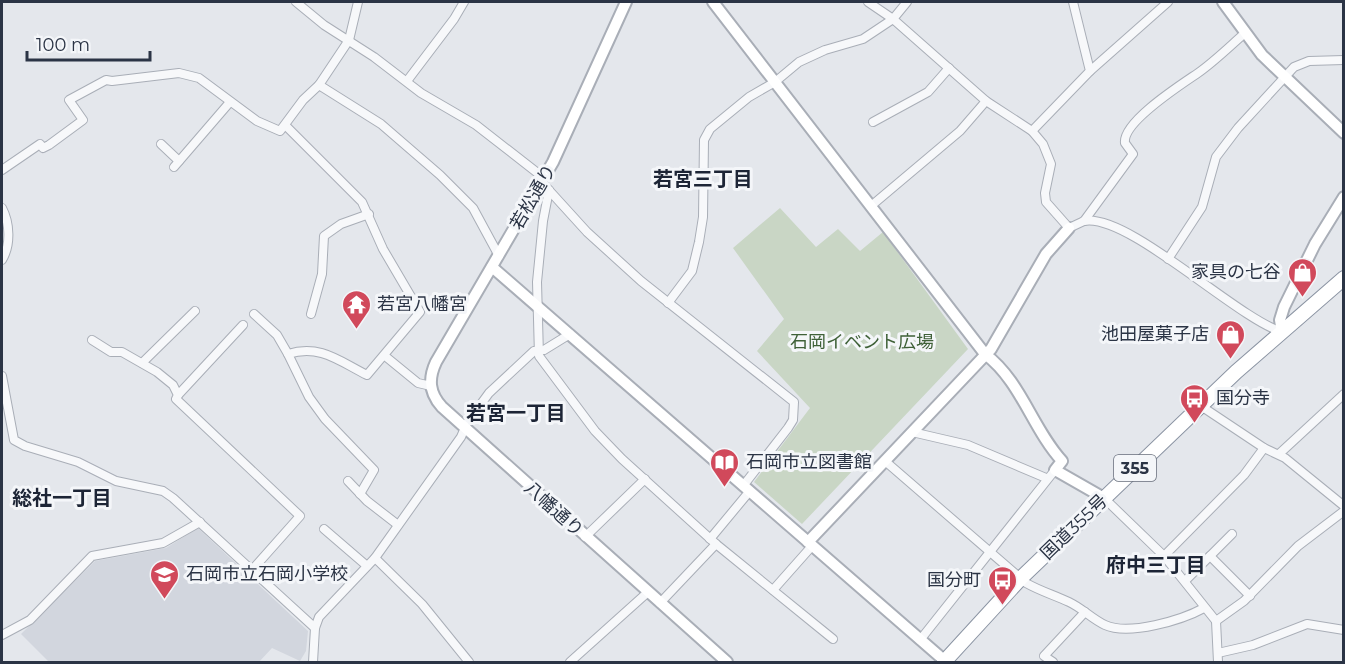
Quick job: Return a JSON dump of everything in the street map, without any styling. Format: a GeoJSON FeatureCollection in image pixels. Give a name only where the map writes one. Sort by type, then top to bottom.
{"type":"FeatureCollection","features":[{"type":"Feature","properties":{"kind":"highway","name":"国道355号"},"geometry":{"type":"LineString","coordinates":[[944,662],[1021,578],[1104,498],[1201,406],[1344,278]]}},
{"type":"Feature","properties":{"kind":"street"},"geometry":{"type":"LineString","coordinates":[[296,2],[324,25],[349,40],[421,93],[476,125],[545,184],[587,232],[668,303],[794,402],[793,420],[713,541],[660,603]]}},
{"type":"Feature","properties":{"kind":"street"},"geometry":{"type":"LineString","coordinates":[[2,170],[40,144],[43,148],[49,145],[83,120],[69,100],[106,80],[179,73],[199,78],[230,102],[270,128],[280,131],[286,126],[303,100],[319,85],[349,40],[358,2]]}},
{"type":"Feature","properties":{"kind":"street"},"geometry":{"type":"LineString","coordinates":[[407,81],[454,19],[464,2]]}},
{"type":"Feature","properties":{"kind":"street","name":"若松通り"},"geometry":{"type":"LineString","coordinates":[[431,386],[430,377],[436,362],[492,267],[545,184],[626,2]]}},
{"type":"Feature","properties":{"kind":"street"},"geometry":{"type":"LineString","coordinates":[[713,2],[985,354],[1022,396],[1044,442],[1062,461],[1046,478],[920,640]]}},
{"type":"Feature","properties":{"kind":"street"},"geometry":{"type":"LineString","coordinates":[[868,2],[893,19],[986,101],[1032,131],[1043,144],[1051,164],[1045,193],[1046,202],[1069,228]]}},
{"type":"Feature","properties":{"kind":"street"},"geometry":{"type":"LineString","coordinates":[[668,303],[692,271],[703,218],[704,140],[710,129],[725,115],[775,82],[799,62],[825,50],[862,39],[893,19],[908,2]]}},
{"type":"Feature","properties":{"kind":"street"},"geometry":{"type":"LineString","coordinates":[[1073,2],[1090,71]]}},
{"type":"Feature","properties":{"kind":"street"},"geometry":{"type":"LineString","coordinates":[[1032,131],[1090,71],[1168,2]]}},
{"type":"Feature","properties":{"kind":"street"},"geometry":{"type":"LineString","coordinates":[[1222,2],[1245,33],[1284,77],[1344,133]]}},
{"type":"Feature","properties":{"kind":"street"},"geometry":{"type":"LineString","coordinates":[[1084,221],[1133,154],[1125,143],[1128,132],[1156,103],[1199,72],[1245,33]]}},
{"type":"Feature","properties":{"kind":"street"},"geometry":{"type":"LineString","coordinates":[[1168,259],[1202,207],[1216,157],[1222,146],[1284,77],[1301,64],[1344,60]]}},
{"type":"Feature","properties":{"kind":"street"},"geometry":{"type":"LineString","coordinates":[[873,122],[928,92],[949,68]]}},
{"type":"Feature","properties":{"kind":"street"},"geometry":{"type":"LineString","coordinates":[[319,85],[381,124],[440,175],[473,208],[499,256]]}},
{"type":"Feature","properties":{"kind":"street"},"geometry":{"type":"LineString","coordinates":[[871,206],[960,131],[986,101]]}},
{"type":"Feature","properties":{"kind":"street"},"geometry":{"type":"LineString","coordinates":[[161,144],[177,164],[230,102]]}},
{"type":"Feature","properties":{"kind":"street"},"geometry":{"type":"LineString","coordinates":[[286,126],[357,197],[369,214],[383,249],[420,312],[367,375],[315,350],[304,349],[288,354]]}},
{"type":"Feature","properties":{"kind":"street"},"geometry":{"type":"LineString","coordinates":[[545,184],[537,306],[539,356],[595,431],[713,541],[833,639]]}},
{"type":"Feature","properties":{"kind":"street"},"geometry":{"type":"LineString","coordinates":[[773,590],[810,544],[985,354],[1004,330],[1046,254],[1069,228],[1094,219],[1107,225],[1168,259],[1267,327],[1282,332],[1280,320],[1284,307],[1315,244],[1344,197]]}},
{"type":"Feature","properties":{"kind":"street"},"geometry":{"type":"LineString","coordinates":[[2,208],[8,224],[8,236],[7,248],[2,260]]}},
{"type":"Feature","properties":{"kind":"street"},"geometry":{"type":"LineString","coordinates":[[311,314],[322,274],[324,236],[341,224],[369,214]]}},
{"type":"Feature","properties":{"kind":"street"},"geometry":{"type":"LineString","coordinates":[[492,267],[944,662]]}},
{"type":"Feature","properties":{"kind":"street"},"geometry":{"type":"LineString","coordinates":[[142,363],[195,311]]}},
{"type":"Feature","properties":{"kind":"street"},"geometry":{"type":"LineString","coordinates":[[255,314],[277,335],[309,397],[325,419],[374,470],[360,494]]}},
{"type":"Feature","properties":{"kind":"street"},"geometry":{"type":"LineString","coordinates":[[243,325],[176,399],[300,516],[252,570]]}},
{"type":"Feature","properties":{"kind":"street"},"geometry":{"type":"LineString","coordinates":[[314,663],[315,628],[319,618],[375,558],[467,429],[467,423],[489,393],[538,350],[544,350],[570,334]]}},
{"type":"Feature","properties":{"kind":"street"},"geometry":{"type":"LineString","coordinates":[[92,340],[111,352],[122,352],[163,376],[178,395]]}},
{"type":"Feature","properties":{"kind":"street"},"geometry":{"type":"LineString","coordinates":[[385,356],[418,383],[431,386]]}},
{"type":"Feature","properties":{"kind":"street"},"geometry":{"type":"LineString","coordinates":[[2,376],[5,419],[14,440],[25,446],[78,462],[116,481],[163,492],[173,498],[315,628]]}},
{"type":"Feature","properties":{"kind":"street","name":"八幡通り"},"geometry":{"type":"LineString","coordinates":[[431,386],[436,401],[727,663]]}},
{"type":"Feature","properties":{"kind":"street"},"geometry":{"type":"LineString","coordinates":[[1279,454],[1344,394]]}},
{"type":"Feature","properties":{"kind":"street"},"geometry":{"type":"LineString","coordinates":[[1201,406],[1264,448],[1279,454],[1344,508],[1298,546],[1250,596],[1216,621]]}},
{"type":"Feature","properties":{"kind":"street"},"geometry":{"type":"LineString","coordinates":[[912,432],[968,445],[1046,478]]}},
{"type":"Feature","properties":{"kind":"street"},"geometry":{"type":"LineString","coordinates":[[1164,556],[1244,475],[1264,448]]}},
{"type":"Feature","properties":{"kind":"street"},"geometry":{"type":"LineString","coordinates":[[885,461],[1021,578],[1044,593],[1070,602],[1105,625],[1115,627],[1161,625],[1204,608]]}},
{"type":"Feature","properties":{"kind":"street"},"geometry":{"type":"LineString","coordinates":[[1054,470],[1104,498],[1164,556],[1216,621],[1218,663]]}},
{"type":"Feature","properties":{"kind":"street"},"geometry":{"type":"LineString","coordinates":[[585,537],[645,479]]}},
{"type":"Feature","properties":{"kind":"street"},"geometry":{"type":"LineString","coordinates":[[348,481],[360,494],[398,525]]}},
{"type":"Feature","properties":{"kind":"street"},"geometry":{"type":"LineString","coordinates":[[2,635],[30,620],[92,556],[163,543],[200,522]]}},
{"type":"Feature","properties":{"kind":"street"},"geometry":{"type":"LineString","coordinates":[[324,529],[367,566]]}},
{"type":"Feature","properties":{"kind":"street"},"geometry":{"type":"LineString","coordinates":[[1185,581],[1232,534]]}},
{"type":"Feature","properties":{"kind":"street"},"geometry":{"type":"LineString","coordinates":[[1210,556],[1250,596]]}},
{"type":"Feature","properties":{"kind":"street"},"geometry":{"type":"LineString","coordinates":[[375,558],[422,604],[470,663]]}},
{"type":"Feature","properties":{"kind":"street"},"geometry":{"type":"LineString","coordinates":[[570,663],[648,592]]}},
{"type":"Feature","properties":{"kind":"street"},"geometry":{"type":"LineString","coordinates":[[1053,663],[1044,656],[1084,612]]}},
{"type":"Feature","properties":{"kind":"street"},"geometry":{"type":"LineString","coordinates":[[1218,652],[1252,645],[1307,624],[1344,630]]}},
{"type":"Feature","properties":{"kind":"shaded area","name":"石岡市立石岡小学校"},"geometry":{"type":"Polygon","coordinates":[[[198,528],[308,631],[306,651],[300,661],[272,648],[259,662],[49,662],[21,634],[95,561],[166,548],[198,528]]]}},
{"type":"Feature","properties":{"kind":"green space","name":"石岡イベント広場"},"geometry":{"type":"Polygon","coordinates":[[[780,208],[816,247],[838,229],[860,251],[883,232],[968,349],[802,524],[754,482],[810,408],[757,351],[784,319],[733,248],[780,208]]]}},
{"type":"Feature","properties":{"kind":"place","name":"家具の七谷"},"geometry":{"type":"Point","coordinates":[1302,298]}},
{"type":"Feature","properties":{"kind":"place","name":"若宮八幡宮"},"geometry":{"type":"Point","coordinates":[356,330]}},
{"type":"Feature","properties":{"kind":"place","name":"池田屋菓子店"},"geometry":{"type":"Point","coordinates":[1230,360]}},
{"type":"Feature","properties":{"kind":"place","name":"国分寺"},"geometry":{"type":"Point","coordinates":[1195,424]}},
{"type":"Feature","properties":{"kind":"place","name":"石岡市立図書館"},"geometry":{"type":"Point","coordinates":[725,488]}},
{"type":"Feature","properties":{"kind":"place","name":"石岡市立石岡小学校"},"geometry":{"type":"Point","coordinates":[165,600]}},
{"type":"Feature","properties":{"kind":"place","name":"国分町"},"geometry":{"type":"Point","coordinates":[1002,606]}},
{"type":"Feature","properties":{"kind":"district","name":"若宮三丁目"},"geometry":{"type":"Point","coordinates":[703,179]}},
{"type":"Feature","properties":{"kind":"district","name":"若宮一丁目"},"geometry":{"type":"Point","coordinates":[516,413]}},
{"type":"Feature","properties":{"kind":"district","name":"総社一丁目"},"geometry":{"type":"Point","coordinates":[62,498]}},
{"type":"Feature","properties":{"kind":"district","name":"府中三丁目"},"geometry":{"type":"Point","coordinates":[1156,565]}}]}
